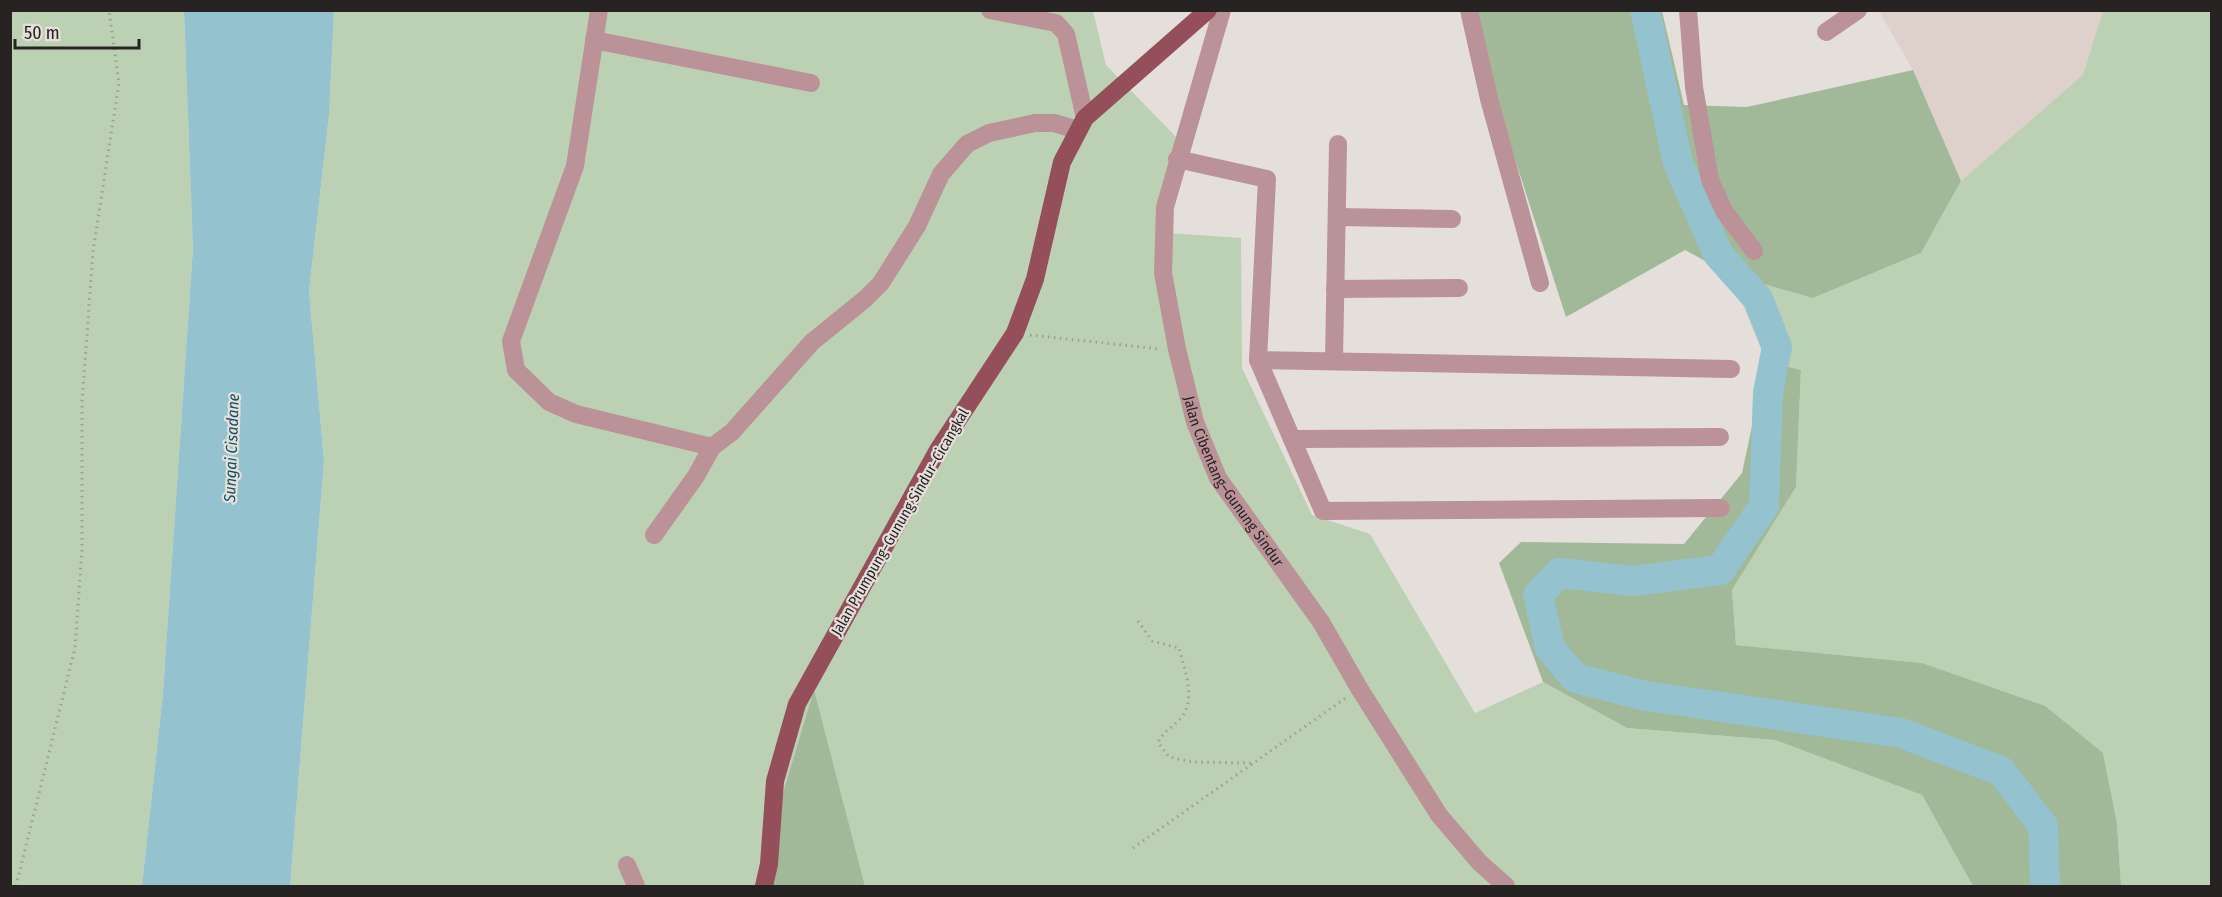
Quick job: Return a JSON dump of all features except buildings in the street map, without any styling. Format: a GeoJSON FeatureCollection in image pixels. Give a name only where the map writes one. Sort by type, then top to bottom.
{"type":"FeatureCollection","features":[{"type":"Feature","properties":{"kind":"main road","name":"Jalan Prumpung–Gunung Sindur–Cicangkal"},"geometry":{"type":"LineString","coordinates":[[764,886],[769,864],[775,781],[797,704],[938,450],[1015,333],[1035,279],[1062,162],[1081,124],[1208,10]]}},
{"type":"Feature","properties":{"kind":"street"},"geometry":{"type":"LineString","coordinates":[[599,10],[575,166],[511,341],[516,370],[549,402],[576,414],[712,447]]}},
{"type":"Feature","properties":{"kind":"street"},"geometry":{"type":"LineString","coordinates":[[654,535],[696,476],[712,447],[732,432],[812,342],[866,299],[881,282],[917,226],[941,174],[967,144],[989,134],[1035,123],[1081,124],[1066,34],[1056,23],[990,10]]}},
{"type":"Feature","properties":{"kind":"street","name":"Jalan Cibentang–Gunung Sindur"},"geometry":{"type":"LineString","coordinates":[[1222,10],[1177,159],[1165,207],[1163,273],[1177,349],[1195,422],[1218,478],[1321,622],[1359,688],[1439,815],[1479,862],[1506,886]]}},
{"type":"Feature","properties":{"kind":"street"},"geometry":{"type":"LineString","coordinates":[[1468,10],[1489,99],[1540,282]]}},
{"type":"Feature","properties":{"kind":"street"},"geometry":{"type":"LineString","coordinates":[[1688,10],[1694,87],[1710,180],[1724,211],[1754,251]]}},
{"type":"Feature","properties":{"kind":"street"},"geometry":{"type":"LineString","coordinates":[[1826,32],[1858,10]]}},
{"type":"Feature","properties":{"kind":"street"},"geometry":{"type":"LineString","coordinates":[[594,40],[811,82]]}},
{"type":"Feature","properties":{"kind":"street"},"geometry":{"type":"LineString","coordinates":[[1334,361],[1338,144]]}},
{"type":"Feature","properties":{"kind":"street"},"geometry":{"type":"LineString","coordinates":[[1177,159],[1267,179],[1258,360],[1323,511],[1721,508]]}},
{"type":"Feature","properties":{"kind":"street"},"geometry":{"type":"LineString","coordinates":[[1337,217],[1452,219]]}},
{"type":"Feature","properties":{"kind":"street"},"geometry":{"type":"LineString","coordinates":[[1335,289],[1459,288]]}},
{"type":"Feature","properties":{"kind":"street"},"geometry":{"type":"LineString","coordinates":[[1258,360],[1731,369]]}},
{"type":"Feature","properties":{"kind":"street"},"geometry":{"type":"LineString","coordinates":[[1292,439],[1720,437]]}},
{"type":"Feature","properties":{"kind":"street"},"geometry":{"type":"LineString","coordinates":[[627,865],[636,886]]}},
{"type":"Feature","properties":{"kind":"path"},"geometry":{"type":"LineString","coordinates":[[16,886],[75,648],[82,549],[82,403],[93,251],[119,83],[109,10]]}},
{"type":"Feature","properties":{"kind":"path"},"geometry":{"type":"LineString","coordinates":[[1015,333],[1057,340],[1093,340],[1177,349]]}},
{"type":"Feature","properties":{"kind":"path"},"geometry":{"type":"LineString","coordinates":[[1138,621],[1152,641],[1179,648],[1182,659],[1189,692],[1182,717],[1164,731],[1158,742],[1169,757],[1192,762],[1253,763]]}},
{"type":"Feature","properties":{"kind":"path"},"geometry":{"type":"LineString","coordinates":[[1133,848],[1359,688]]}},
{"type":"Feature","properties":{"kind":"shaded area"},"geometry":{"type":"Polygon","coordinates":[[[1884,10],[2103,11],[2084,75],[1961,181],[1913,70],[1880,13],[1884,10]]]}},
{"type":"Feature","properties":{"kind":"green space"},"geometry":{"type":"Polygon","coordinates":[[[334,10],[1093,11],[1106,65],[1182,143],[1169,233],[1241,238],[1242,368],[1312,515],[1370,534],[1475,713],[1543,682],[1627,728],[1775,740],[1922,795],[1973,886],[865,886],[814,692],[755,886],[290,886],[324,461],[309,291],[329,115],[334,10]]]}},
{"type":"Feature","properties":{"kind":"green space"},"geometry":{"type":"Polygon","coordinates":[[[10,11],[184,11],[193,246],[163,693],[142,886],[11,886],[10,11]]]}},
{"type":"Feature","properties":{"kind":"green space"},"geometry":{"type":"Polygon","coordinates":[[[1467,11],[1662,11],[1684,105],[1747,107],[1913,70],[1961,181],[1921,253],[1813,298],[1731,275],[1685,250],[1566,317],[1467,11]]]}},
{"type":"Feature","properties":{"kind":"green space"},"geometry":{"type":"Polygon","coordinates":[[[2103,11],[2211,11],[2211,886],[2121,886],[2117,823],[2103,753],[1922,663],[1736,645],[1732,590],[1796,487],[1801,370],[1766,361],[1731,275],[1813,298],[1921,253],[1961,181],[2083,75],[2103,11]]]}},
{"type":"Feature","properties":{"kind":"green space"},"geometry":{"type":"Polygon","coordinates":[[[1766,361],[1801,370],[1796,487],[1732,590],[1736,645],[1922,663],[2045,706],[2103,753],[2117,823],[2121,886],[1973,886],[1922,795],[1775,740],[1627,728],[1543,682],[1499,563],[1521,542],[1684,544],[1742,473],[1766,361]]]}},
{"type":"Feature","properties":{"kind":"green space"},"geometry":{"type":"Polygon","coordinates":[[[814,690],[865,886],[755,886],[814,690]]]}},
{"type":"Feature","properties":{"kind":"water","name":"Sungai Cisadane"},"geometry":{"type":"Polygon","coordinates":[[[184,11],[334,11],[329,115],[309,291],[324,461],[290,886],[142,886],[163,693],[193,247],[184,11]]]}},
{"type":"Feature","properties":{"kind":"waterway"},"geometry":{"type":"LineString","coordinates":[[1645,10],[1678,163],[1718,254],[1758,299],[1777,347],[1768,393],[1764,506],[1720,570],[1633,581],[1559,573],[1538,595],[1550,648],[1575,678],[1646,696],[1901,733],[2001,771],[2043,826],[2045,886]]}}]}
